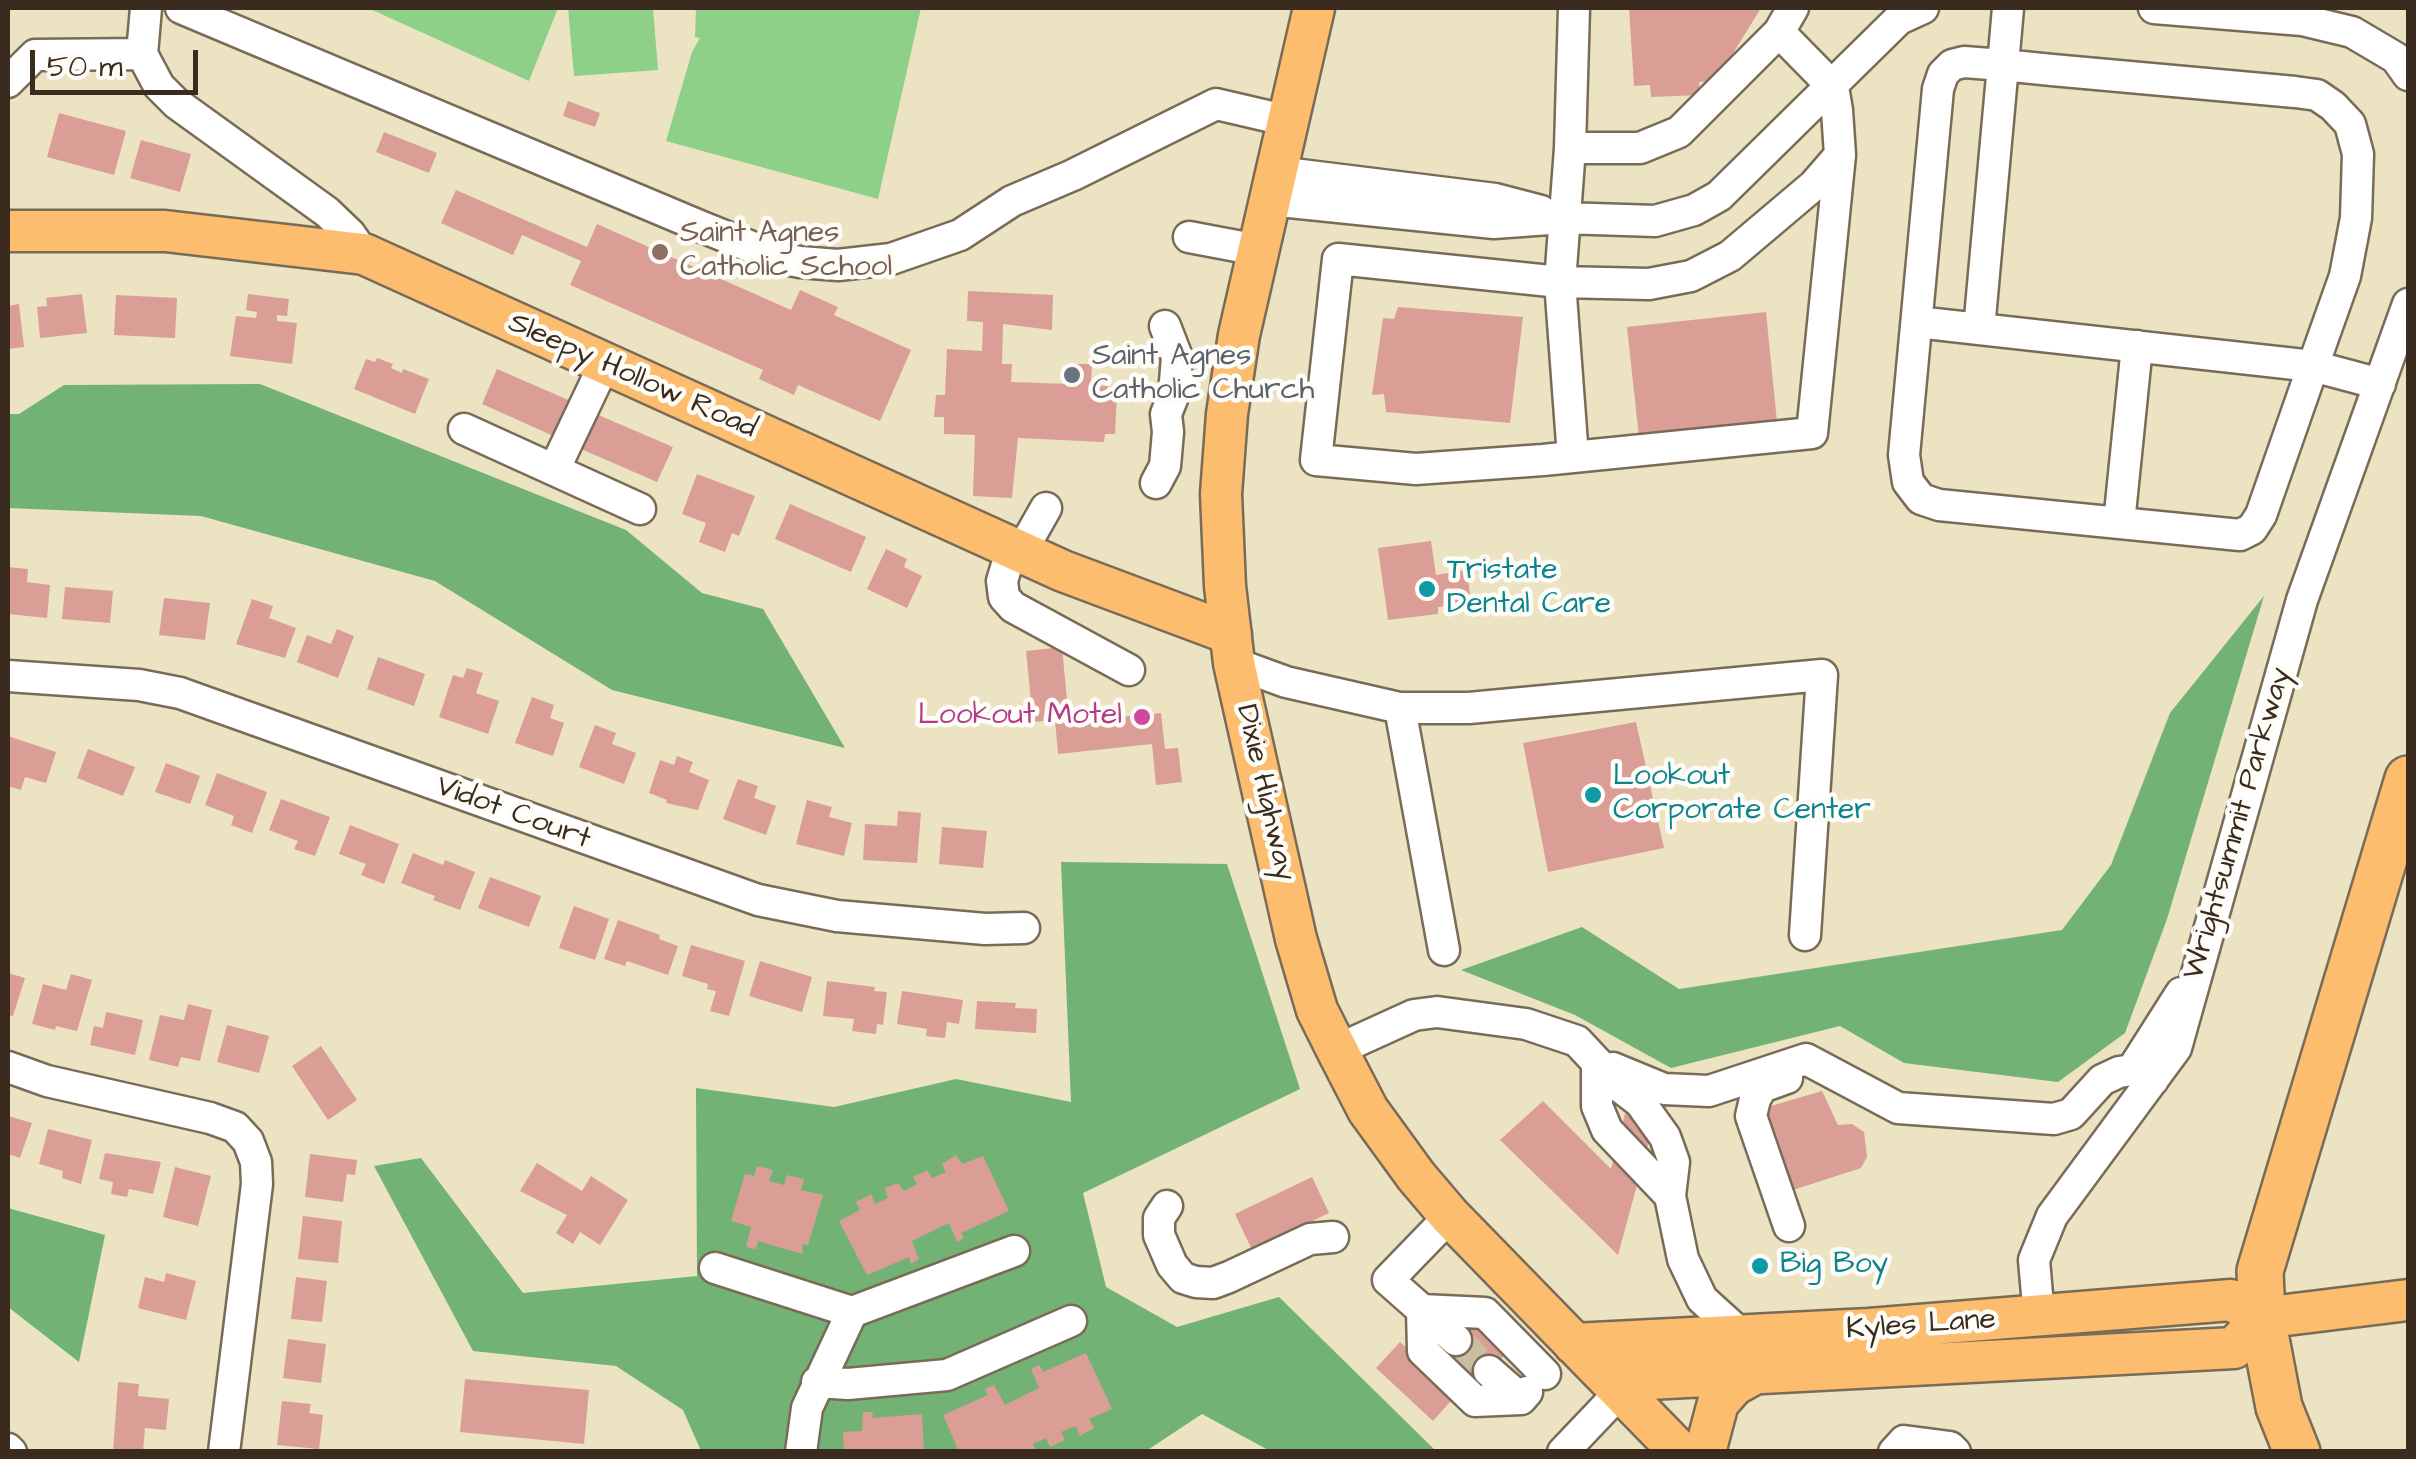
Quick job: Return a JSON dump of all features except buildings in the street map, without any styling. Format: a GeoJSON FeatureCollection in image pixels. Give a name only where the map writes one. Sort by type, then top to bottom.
{"type":"FeatureCollection","features":[{"type":"Feature","properties":{"kind":"highway"},"geometry":{"type":"LineString","coordinates":[[2297,1452],[2279,1408],[2262,1318],[2260,1271],[2408,779]]}},
{"type":"Feature","properties":{"kind":"main road","name":"Dixie Highway"},"geometry":{"type":"LineString","coordinates":[[1314,8],[1239,335],[1222,459],[1224,570],[1233,648],[1296,939],[1317,1010],[1368,1110],[1450,1216],[1680,1452]]}},
{"type":"Feature","properties":{"kind":"main road","name":"Sleepy Hollow Road"},"geometry":{"type":"LineString","coordinates":[[8,231],[164,231],[364,254],[1233,648]]}},
{"type":"Feature","properties":{"kind":"main road","name":"Kyles Lane"},"geometry":{"type":"LineString","coordinates":[[1616,1386],[1750,1356],[2039,1317],[2230,1300],[2262,1318],[2408,1300]]}},
{"type":"Feature","properties":{"kind":"main road","name":"Kyles Lane"},"geometry":{"type":"LineString","coordinates":[[1574,1344],[1750,1356],[2234,1348],[2262,1318]]}},
{"type":"Feature","properties":{"kind":"main road"},"geometry":{"type":"LineString","coordinates":[[1705,1452],[1718,1404],[1750,1356]]}},
{"type":"Feature","properties":{"kind":"street"},"geometry":{"type":"LineString","coordinates":[[146,8],[142,54],[159,86],[176,104],[327,212],[364,254]]}},
{"type":"Feature","properties":{"kind":"street"},"geometry":{"type":"LineString","coordinates":[[181,8],[718,234],[779,258],[800,262],[838,265],[891,258],[960,235],[1012,201],[1216,104],[1289,120]]}},
{"type":"Feature","properties":{"kind":"street"},"geometry":{"type":"LineString","coordinates":[[1573,457],[1560,282],[1570,148],[1574,8]]}},
{"type":"Feature","properties":{"kind":"street"},"geometry":{"type":"LineString","coordinates":[[1273,186],[1496,198],[1563,218],[1655,221],[1694,210],[1719,196],[1899,19],[1923,8]]}},
{"type":"Feature","properties":{"kind":"street"},"geometry":{"type":"LineString","coordinates":[[1979,328],[2008,8]]}},
{"type":"Feature","properties":{"kind":"street"},"geometry":{"type":"LineString","coordinates":[[2154,8],[2302,20],[2352,32],[2396,58],[2408,75]]}},
{"type":"Feature","properties":{"kind":"street"},"geometry":{"type":"LineString","coordinates":[[1570,148],[1640,148],[1679,132],[1786,20],[1833,87],[1840,155],[1812,433],[1416,469],[1316,460],[1338,259],[1560,282],[1648,284],[1691,276],[1730,256],[1814,184],[1840,155]]}},
{"type":"Feature","properties":{"kind":"street"},"geometry":{"type":"LineString","coordinates":[[8,82],[35,55],[142,54]]}},
{"type":"Feature","properties":{"kind":"street"},"geometry":{"type":"LineString","coordinates":[[1952,65],[2003,65],[2316,95],[2350,124],[2358,154],[2356,218],[2345,276],[2261,515],[2252,529],[2240,535],[1940,505],[1921,499],[1908,482],[1904,454],[1938,90],[1943,74],[1952,65]]}},
{"type":"Feature","properties":{"kind":"street"},"geometry":{"type":"LineString","coordinates":[[1189,237],[1258,250]]}},
{"type":"Feature","properties":{"kind":"street","name":"Wrightsummit Parkway"},"geometry":{"type":"LineString","coordinates":[[2039,1317],[2034,1260],[2052,1216],[2142,1075],[2176,1048],[2302,600],[2408,304]]}},
{"type":"Feature","properties":{"kind":"street"},"geometry":{"type":"LineString","coordinates":[[1916,322],[2313,366],[2380,384]]}},
{"type":"Feature","properties":{"kind":"street"},"geometry":{"type":"LineString","coordinates":[[1156,483],[1164,466],[1166,414],[1174,394],[1178,357],[1165,326]]}},
{"type":"Feature","properties":{"kind":"street"},"geometry":{"type":"LineString","coordinates":[[2119,523],[2137,346]]}},
{"type":"Feature","properties":{"kind":"street"},"geometry":{"type":"LineString","coordinates":[[554,470],[604,365]]}},
{"type":"Feature","properties":{"kind":"street"},"geometry":{"type":"LineString","coordinates":[[464,430],[640,510]]}},
{"type":"Feature","properties":{"kind":"street"},"geometry":{"type":"LineString","coordinates":[[1046,508],[1016,550],[1002,581],[1004,597],[1013,607],[1129,670]]}},
{"type":"Feature","properties":{"kind":"street"},"geometry":{"type":"LineString","coordinates":[[1233,648],[1286,682],[1400,708],[1469,708],[1822,675],[1805,935]]}},
{"type":"Feature","properties":{"kind":"street","name":"Vidot Court"},"geometry":{"type":"LineString","coordinates":[[8,676],[180,693],[758,900],[837,916],[986,929],[1024,928]]}},
{"type":"Feature","properties":{"kind":"street"},"geometry":{"type":"LineString","coordinates":[[1400,708],[1444,950]]}},
{"type":"Feature","properties":{"kind":"street"},"geometry":{"type":"LineString","coordinates":[[1337,1050],[1414,1014],[1437,1012],[1550,1030],[1576,1040],[1619,1086],[1640,1102],[1666,1137],[1674,1162],[1670,1196],[1684,1259],[1702,1300],[1750,1356]]}},
{"type":"Feature","properties":{"kind":"street"},"geometry":{"type":"LineString","coordinates":[[1597,1062],[1664,1090],[1708,1091],[1806,1059],[1898,1108],[2054,1119],[2071,1114],[2102,1080],[2142,1075]]}},
{"type":"Feature","properties":{"kind":"street"},"geometry":{"type":"LineString","coordinates":[[1597,1062],[1597,1106],[1607,1130],[1670,1196]]}},
{"type":"Feature","properties":{"kind":"street"},"geometry":{"type":"LineString","coordinates":[[1790,1226],[1751,1116],[1754,1099],[1762,1087],[1818,1066]]}},
{"type":"Feature","properties":{"kind":"street"},"geometry":{"type":"LineString","coordinates":[[8,1067],[47,1080],[210,1118],[236,1127],[248,1141],[256,1162],[258,1184],[224,1452]]}},
{"type":"Feature","properties":{"kind":"street"},"geometry":{"type":"LineString","coordinates":[[1167,1206],[1158,1234],[1172,1265],[1183,1278],[1196,1282],[1229,1278],[1310,1239],[1333,1237]]}},
{"type":"Feature","properties":{"kind":"street"},"geometry":{"type":"LineString","coordinates":[[1450,1216],[1388,1280],[1456,1340]]}},
{"type":"Feature","properties":{"kind":"street"},"geometry":{"type":"LineString","coordinates":[[715,1268],[852,1312],[1014,1251]]}},
{"type":"Feature","properties":{"kind":"street"},"geometry":{"type":"LineString","coordinates":[[1422,1310],[1485,1313],[1545,1374]]}},
{"type":"Feature","properties":{"kind":"street"},"geometry":{"type":"LineString","coordinates":[[1422,1310],[1424,1351],[1475,1401],[1520,1399],[1574,1344]]}},
{"type":"Feature","properties":{"kind":"street"},"geometry":{"type":"LineString","coordinates":[[802,1452],[807,1408],[852,1312]]}},
{"type":"Feature","properties":{"kind":"street"},"geometry":{"type":"LineString","coordinates":[[817,1382],[848,1384],[946,1375],[1071,1322]]}},
{"type":"Feature","properties":{"kind":"street"},"geometry":{"type":"LineString","coordinates":[[1489,1371],[1520,1399]]}},
{"type":"Feature","properties":{"kind":"street"},"geometry":{"type":"LineString","coordinates":[[1564,1452],[1616,1386]]}},
{"type":"Feature","properties":{"kind":"street"},"geometry":{"type":"LineString","coordinates":[[1894,1452],[1904,1441],[1950,1446],[1955,1452]]}},
{"type":"Feature","properties":{"kind":"green space"},"geometry":{"type":"Polygon","coordinates":[[[368,8],[558,8],[529,81],[368,8]]]}},
{"type":"Feature","properties":{"kind":"green space"},"geometry":{"type":"Polygon","coordinates":[[[568,8],[653,8],[658,70],[574,76],[568,8]]]}},
{"type":"Feature","properties":{"kind":"green space"},"geometry":{"type":"Polygon","coordinates":[[[696,8],[921,8],[878,199],[666,141],[692,52],[700,38],[695,37],[696,8]]]}},
{"type":"Feature","properties":{"kind":"green space"},"geometry":{"type":"Polygon","coordinates":[[[260,384],[626,530],[702,593],[763,609],[845,748],[612,690],[435,581],[201,516],[8,508],[8,414],[19,414],[64,385],[260,384]]]}},
{"type":"Feature","properties":{"kind":"green space"},"geometry":{"type":"Polygon","coordinates":[[[2264,596],[2167,919],[2125,1033],[2058,1082],[1904,1063],[1840,1026],[1671,1068],[1575,1015],[1461,970],[1582,927],[1679,989],[2062,930],[2111,865],[2170,713],[2264,596]]]}},
{"type":"Feature","properties":{"kind":"green space"},"geometry":{"type":"Polygon","coordinates":[[[1061,862],[1227,864],[1300,1089],[1083,1193],[1106,1287],[1177,1327],[1279,1297],[1436,1451],[1270,1451],[1202,1414],[1146,1451],[701,1451],[683,1410],[616,1366],[473,1351],[374,1166],[421,1158],[523,1293],[697,1276],[696,1088],[834,1107],[956,1079],[1071,1102],[1061,862]]]}},
{"type":"Feature","properties":{"kind":"green space"},"geometry":{"type":"Polygon","coordinates":[[[8,1208],[105,1235],[79,1362],[8,1307],[8,1208]]]}},
{"type":"Feature","properties":{"kind":"tunnel"},"geometry":{"type":"LineString","coordinates":[[1456,1340],[1489,1371]]}},
{"type":"Feature","properties":{"kind":"place","name":"Saint Agnes Catholic School"},"geometry":{"type":"Point","coordinates":[660,252]}},
{"type":"Feature","properties":{"kind":"place","name":"Saint Agnes Catholic Church"},"geometry":{"type":"Point","coordinates":[1072,375]}},
{"type":"Feature","properties":{"kind":"place","name":"Tristate Dental Care"},"geometry":{"type":"Point","coordinates":[1427,589]}},
{"type":"Feature","properties":{"kind":"place","name":"Lookout Motel"},"geometry":{"type":"Point","coordinates":[1142,717]}},
{"type":"Feature","properties":{"kind":"place","name":"Lookout Corporate Center"},"geometry":{"type":"Point","coordinates":[1593,795]}},
{"type":"Feature","properties":{"kind":"place","name":"Big Boy"},"geometry":{"type":"Point","coordinates":[1760,1266]}}]}
